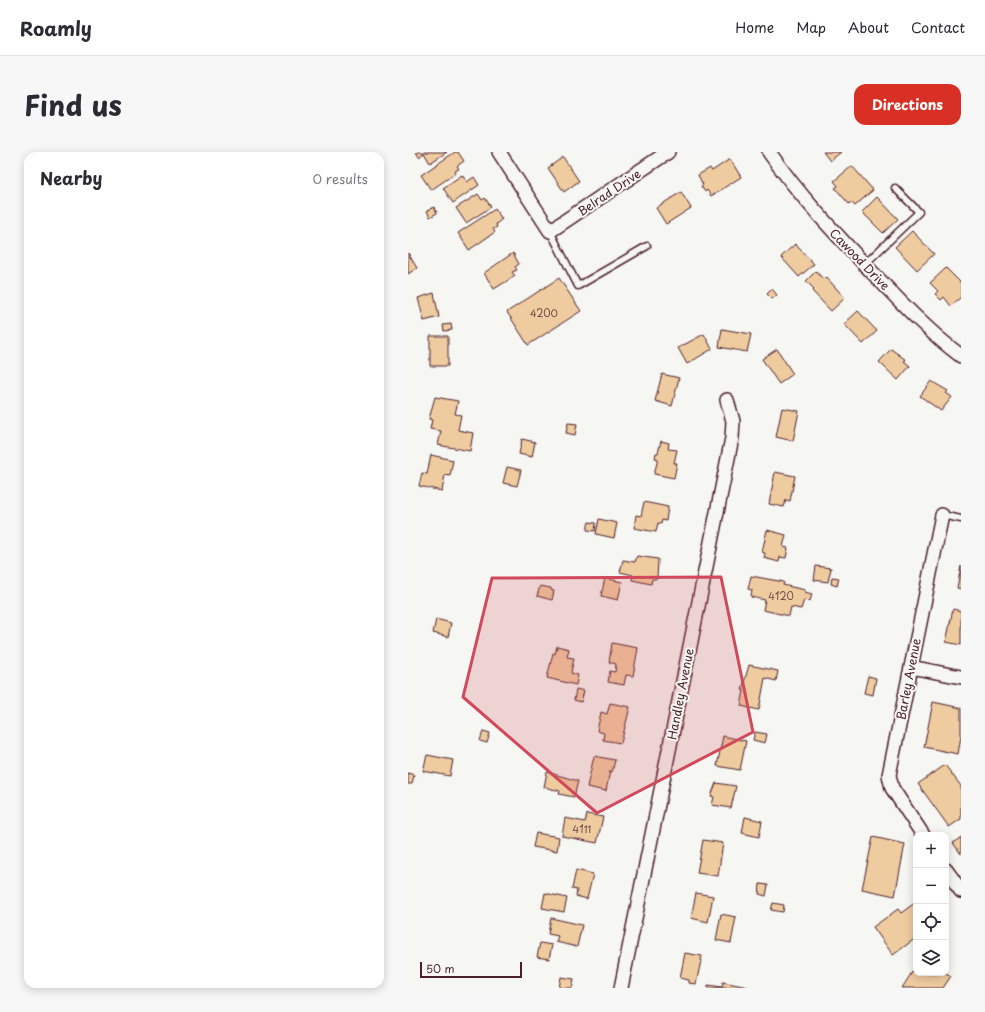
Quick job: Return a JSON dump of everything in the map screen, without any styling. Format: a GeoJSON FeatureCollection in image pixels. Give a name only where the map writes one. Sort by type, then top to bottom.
{"type":"FeatureCollection","features":[{"type":"Feature","properties":{"kind":"street"},"geometry":{"type":"LineString","coordinates":[[499,152],[550,232]]}},
{"type":"Feature","properties":{"kind":"street","name":"Belrad Drive"},"geometry":{"type":"LineString","coordinates":[[550,232],[668,152]]}},
{"type":"Feature","properties":{"kind":"street","name":"Cawood Drive"},"geometry":{"type":"LineString","coordinates":[[769,152],[797,191],[865,264],[922,324],[938,339],[961,356]]}},
{"type":"Feature","properties":{"kind":"street","name":"Handley Avenue"},"geometry":{"type":"LineString","coordinates":[[621,988],[732,438],[733,420],[727,400]]}},
{"type":"Feature","properties":{"kind":"street","name":"Barley Avenue"},"geometry":{"type":"LineString","coordinates":[[921,832],[892,788],[889,776],[942,515]]}},
{"type":"Feature","properties":{"kind":"street"},"geometry":{"type":"LineString","coordinates":[[911,667],[961,678]]}},
{"type":"Feature","properties":{"kind":"street"},"geometry":{"type":"LineString","coordinates":[[949,874],[961,891]]}},
{"type":"Feature","properties":{"kind":"lane"},"geometry":{"type":"LineString","coordinates":[[865,264],[919,212],[895,188]]}},
{"type":"Feature","properties":{"kind":"lane"},"geometry":{"type":"LineString","coordinates":[[550,232],[578,286],[647,246]]}},
{"type":"Feature","properties":{"kind":"lane"},"geometry":{"type":"LineString","coordinates":[[942,515],[961,519]]}},
{"type":"Feature","properties":{"kind":"highlighted area"},"geometry":{"type":"Polygon","coordinates":[[[721,577],[753,732],[597,813],[463,697],[492,578],[721,577]]]}},
{"type":"Feature","properties":{"kind":"building"},"geometry":{"type":"Polygon","coordinates":[[[416,152],[447,152],[430,163],[424,153],[419,157],[416,152]]]}},
{"type":"Feature","properties":{"kind":"building"},"geometry":{"type":"Polygon","coordinates":[[[455,152],[458,152],[464,161],[457,166],[459,169],[455,171],[456,173],[431,190],[421,175],[455,152]]]}},
{"type":"Feature","properties":{"kind":"building"},"geometry":{"type":"Polygon","coordinates":[[[823,152],[841,152],[830,161],[823,152]]]}},
{"type":"Feature","properties":{"kind":"building"},"geometry":{"type":"Polygon","coordinates":[[[563,157],[579,181],[564,192],[548,168],[563,157]]]}},
{"type":"Feature","properties":{"kind":"building"},"geometry":{"type":"Polygon","coordinates":[[[730,159],[741,177],[711,196],[707,190],[705,192],[701,186],[703,185],[698,175],[710,168],[712,171],[730,159]]]}},
{"type":"Feature","properties":{"kind":"building"},"geometry":{"type":"Polygon","coordinates":[[[852,166],[873,190],[855,206],[851,202],[849,204],[835,188],[838,186],[834,181],[852,166]]]}},
{"type":"Feature","properties":{"kind":"building"},"geometry":{"type":"Polygon","coordinates":[[[462,175],[467,182],[474,177],[479,185],[453,203],[443,188],[462,175]]]}},
{"type":"Feature","properties":{"kind":"building"},"geometry":{"type":"Polygon","coordinates":[[[681,192],[691,208],[666,224],[656,208],[681,192]]]}},
{"type":"Feature","properties":{"kind":"building"},"geometry":{"type":"Polygon","coordinates":[[[478,194],[482,200],[485,198],[491,207],[466,223],[456,208],[478,194]]]}},
{"type":"Feature","properties":{"kind":"building"},"geometry":{"type":"Polygon","coordinates":[[[877,197],[898,219],[883,233],[862,212],[877,197]]]}},
{"type":"Feature","properties":{"kind":"building"},"geometry":{"type":"Polygon","coordinates":[[[434,207],[437,213],[430,217],[427,211],[434,207]]]}},
{"type":"Feature","properties":{"kind":"building"},"geometry":{"type":"Polygon","coordinates":[[[495,209],[502,219],[496,224],[497,227],[493,229],[495,232],[469,250],[458,233],[495,209]]]}},
{"type":"Feature","properties":{"kind":"building"},"geometry":{"type":"Polygon","coordinates":[[[912,231],[934,254],[917,270],[895,247],[912,231]]]}},
{"type":"Feature","properties":{"kind":"building"},"geometry":{"type":"Polygon","coordinates":[[[795,244],[814,264],[799,277],[781,257],[795,244]]]}},
{"type":"Feature","properties":{"kind":"building"},"geometry":{"type":"Polygon","coordinates":[[[408,253],[417,268],[408,274],[408,253]]]}},
{"type":"Feature","properties":{"kind":"building"},"geometry":{"type":"Polygon","coordinates":[[[513,253],[519,264],[515,267],[517,270],[512,272],[515,276],[494,289],[484,273],[513,253]]]}},
{"type":"Feature","properties":{"kind":"building"},"geometry":{"type":"Polygon","coordinates":[[[946,268],[961,283],[961,297],[951,306],[944,297],[941,300],[935,294],[938,291],[930,283],[946,268]]]}},
{"type":"Feature","properties":{"kind":"building"},"geometry":{"type":"Polygon","coordinates":[[[816,271],[823,279],[826,277],[845,298],[831,311],[812,291],[814,289],[806,281],[816,271]]]}},
{"type":"Feature","properties":{"kind":"building"},"geometry":{"type":"Polygon","coordinates":[[[559,278],[581,311],[528,345],[507,312],[559,278]]]}},
{"type":"Feature","properties":{"kind":"building"},"geometry":{"type":"Polygon","coordinates":[[[772,289],[777,295],[772,299],[767,294],[772,289]]]}},
{"type":"Feature","properties":{"kind":"building"},"geometry":{"type":"Polygon","coordinates":[[[434,293],[439,317],[424,321],[418,298],[434,293]]]}},
{"type":"Feature","properties":{"kind":"building"},"geometry":{"type":"Polygon","coordinates":[[[858,311],[877,331],[863,344],[844,324],[858,311]]]}},
{"type":"Feature","properties":{"kind":"building"},"geometry":{"type":"Polygon","coordinates":[[[451,324],[452,330],[444,331],[443,325],[451,324]]]}},
{"type":"Feature","properties":{"kind":"building"},"geometry":{"type":"Polygon","coordinates":[[[722,329],[751,334],[747,352],[719,347],[722,329]]]}},
{"type":"Feature","properties":{"kind":"building"},"geometry":{"type":"Polygon","coordinates":[[[704,334],[712,349],[687,364],[678,348],[704,334]]]}},
{"type":"Feature","properties":{"kind":"building"},"geometry":{"type":"Polygon","coordinates":[[[430,336],[448,336],[448,366],[430,366],[430,336]]]}},
{"type":"Feature","properties":{"kind":"building"},"geometry":{"type":"Polygon","coordinates":[[[777,349],[793,374],[779,384],[762,359],[777,349]]]}},
{"type":"Feature","properties":{"kind":"building"},"geometry":{"type":"Polygon","coordinates":[[[891,349],[906,360],[904,361],[910,366],[898,380],[879,362],[891,349]]]}},
{"type":"Feature","properties":{"kind":"building"},"geometry":{"type":"Polygon","coordinates":[[[662,374],[679,378],[672,406],[655,401],[662,374]]]}},
{"type":"Feature","properties":{"kind":"building"},"geometry":{"type":"Polygon","coordinates":[[[931,381],[948,391],[946,393],[952,397],[941,411],[920,396],[931,381]]]}},
{"type":"Feature","properties":{"kind":"building"},"geometry":{"type":"Polygon","coordinates":[[[435,397],[458,401],[455,414],[461,415],[458,430],[473,433],[470,451],[438,445],[441,431],[430,429],[432,420],[429,419],[435,397]]]}},
{"type":"Feature","properties":{"kind":"building"},"geometry":{"type":"Polygon","coordinates":[[[782,408],[799,411],[793,441],[776,437],[782,408]]]}},
{"type":"Feature","properties":{"kind":"building"},"geometry":{"type":"Polygon","coordinates":[[[568,423],[577,424],[575,435],[566,433],[568,423]]]}},
{"type":"Feature","properties":{"kind":"building"},"geometry":{"type":"Polygon","coordinates":[[[522,439],[535,442],[532,457],[519,454],[522,439]]]}},
{"type":"Feature","properties":{"kind":"building"},"geometry":{"type":"Polygon","coordinates":[[[661,441],[669,443],[668,449],[677,450],[674,463],[677,463],[674,478],[654,474],[658,459],[655,458],[656,453],[658,453],[661,441]]]}},
{"type":"Feature","properties":{"kind":"building"},"geometry":{"type":"Polygon","coordinates":[[[431,455],[453,460],[450,476],[445,475],[442,491],[419,486],[422,473],[427,474],[431,455]]]}},
{"type":"Feature","properties":{"kind":"building"},"geometry":{"type":"Polygon","coordinates":[[[507,467],[521,470],[517,486],[503,483],[507,467]]]}},
{"type":"Feature","properties":{"kind":"building"},"geometry":{"type":"Polygon","coordinates":[[[775,472],[795,476],[790,501],[786,500],[784,507],[769,504],[775,472]]]}},
{"type":"Feature","properties":{"kind":"building"},"geometry":{"type":"Polygon","coordinates":[[[644,502],[668,507],[666,521],[662,520],[661,524],[658,523],[656,532],[634,528],[636,515],[641,516],[644,502]]]}},
{"type":"Feature","properties":{"kind":"building"},"geometry":{"type":"Polygon","coordinates":[[[599,519],[617,523],[614,538],[596,534],[599,519]]]}},
{"type":"Feature","properties":{"kind":"building"},"geometry":{"type":"Polygon","coordinates":[[[589,522],[596,523],[595,531],[587,530],[589,522]]]}},
{"type":"Feature","properties":{"kind":"building"},"geometry":{"type":"Polygon","coordinates":[[[767,530],[786,535],[783,547],[788,548],[786,558],[780,557],[779,562],[764,558],[765,553],[762,552],[767,530]]]}},
{"type":"Feature","properties":{"kind":"building"},"geometry":{"type":"Polygon","coordinates":[[[637,556],[658,559],[657,579],[652,579],[651,584],[632,580],[633,575],[620,572],[623,560],[635,562],[637,556]]]}},
{"type":"Feature","properties":{"kind":"building"},"geometry":{"type":"Polygon","coordinates":[[[816,566],[831,568],[828,582],[814,580],[816,566]]]}},
{"type":"Feature","properties":{"kind":"building"},"geometry":{"type":"Polygon","coordinates":[[[961,566],[961,589],[957,588],[961,566]]]}},
{"type":"Feature","properties":{"kind":"building"},"geometry":{"type":"Polygon","coordinates":[[[751,576],[784,582],[783,585],[805,590],[805,592],[812,594],[810,601],[804,600],[801,609],[791,607],[789,616],[763,610],[765,600],[751,597],[752,590],[748,589],[751,576]]]}},
{"type":"Feature","properties":{"kind":"building"},"geometry":{"type":"Polygon","coordinates":[[[832,577],[839,578],[837,586],[831,584],[832,577]]]}},
{"type":"Feature","properties":{"kind":"building"},"geometry":{"type":"Polygon","coordinates":[[[605,578],[622,582],[618,600],[601,596],[605,578]]]}},
{"type":"Feature","properties":{"kind":"building"},"geometry":{"type":"Polygon","coordinates":[[[540,586],[551,588],[551,590],[554,591],[552,600],[537,596],[540,586]]]}},
{"type":"Feature","properties":{"kind":"building"},"geometry":{"type":"Polygon","coordinates":[[[953,609],[961,611],[961,645],[946,642],[953,609]]]}},
{"type":"Feature","properties":{"kind":"building"},"geometry":{"type":"Polygon","coordinates":[[[436,619],[451,623],[448,637],[433,633],[436,619]]]}},
{"type":"Feature","properties":{"kind":"building"},"geometry":{"type":"Polygon","coordinates":[[[612,643],[638,648],[633,676],[626,675],[624,685],[608,682],[610,671],[615,672],[616,664],[609,662],[612,643]]]}},
{"type":"Feature","properties":{"kind":"building"},"geometry":{"type":"Polygon","coordinates":[[[557,646],[569,649],[567,657],[574,658],[571,673],[578,675],[576,685],[547,678],[553,653],[555,654],[557,646]]]}},
{"type":"Feature","properties":{"kind":"building"},"geometry":{"type":"Polygon","coordinates":[[[749,665],[778,671],[776,681],[765,678],[759,710],[741,706],[744,690],[742,690],[749,665]]]}},
{"type":"Feature","properties":{"kind":"building"},"geometry":{"type":"Polygon","coordinates":[[[868,676],[876,678],[873,695],[864,693],[868,676]]]}},
{"type":"Feature","properties":{"kind":"building"},"geometry":{"type":"Polygon","coordinates":[[[576,689],[584,691],[581,702],[574,700],[576,689]]]}},
{"type":"Feature","properties":{"kind":"building"},"geometry":{"type":"Polygon","coordinates":[[[933,702],[961,708],[961,736],[958,754],[924,747],[933,702]]]}},
{"type":"Feature","properties":{"kind":"building"},"geometry":{"type":"Polygon","coordinates":[[[610,703],[630,707],[621,743],[603,740],[604,733],[597,731],[601,712],[607,714],[610,703]]]}},
{"type":"Feature","properties":{"kind":"building"},"geometry":{"type":"Polygon","coordinates":[[[483,731],[490,733],[487,743],[480,741],[483,731]]]}},
{"type":"Feature","properties":{"kind":"building"},"geometry":{"type":"Polygon","coordinates":[[[755,732],[767,734],[765,743],[753,740],[755,732]]]}},
{"type":"Feature","properties":{"kind":"building"},"geometry":{"type":"Polygon","coordinates":[[[723,736],[746,741],[740,770],[717,766],[723,736]]]}},
{"type":"Feature","properties":{"kind":"building"},"geometry":{"type":"Polygon","coordinates":[[[427,755],[453,760],[450,776],[423,771],[427,755]]]}},
{"type":"Feature","properties":{"kind":"building"},"geometry":{"type":"Polygon","coordinates":[[[594,756],[615,760],[612,772],[610,771],[606,791],[587,787],[594,756]]]}},
{"type":"Feature","properties":{"kind":"building"},"geometry":{"type":"Polygon","coordinates":[[[945,765],[961,786],[961,819],[949,827],[918,784],[945,765]]]}},
{"type":"Feature","properties":{"kind":"building"},"geometry":{"type":"Polygon","coordinates":[[[547,772],[578,781],[574,797],[559,794],[560,791],[544,787],[547,772]]]}},
{"type":"Feature","properties":{"kind":"building"},"geometry":{"type":"Polygon","coordinates":[[[408,773],[414,775],[412,784],[408,784],[408,773]]]}},
{"type":"Feature","properties":{"kind":"building"},"geometry":{"type":"Polygon","coordinates":[[[716,783],[736,786],[731,808],[712,805],[714,797],[711,796],[716,783]]]}},
{"type":"Feature","properties":{"kind":"building"},"geometry":{"type":"Polygon","coordinates":[[[587,814],[603,817],[597,843],[562,836],[565,818],[585,822],[587,814]]]}},
{"type":"Feature","properties":{"kind":"building"},"geometry":{"type":"Polygon","coordinates":[[[745,817],[762,821],[759,837],[742,833],[745,817]]]}},
{"type":"Feature","properties":{"kind":"building"},"geometry":{"type":"Polygon","coordinates":[[[536,833],[559,837],[557,851],[533,847],[536,833]]]}},
{"type":"Feature","properties":{"kind":"building"},"geometry":{"type":"Polygon","coordinates":[[[873,837],[905,844],[895,896],[862,889],[873,837]]]}},
{"type":"Feature","properties":{"kind":"building"},"geometry":{"type":"Polygon","coordinates":[[[961,837],[961,854],[953,843],[961,837]]]}},
{"type":"Feature","properties":{"kind":"building"},"geometry":{"type":"Polygon","coordinates":[[[703,840],[723,843],[718,876],[697,873],[703,840]]]}},
{"type":"Feature","properties":{"kind":"building"},"geometry":{"type":"Polygon","coordinates":[[[576,870],[593,874],[587,899],[576,896],[577,890],[572,889],[576,870]]]}},
{"type":"Feature","properties":{"kind":"building"},"geometry":{"type":"Polygon","coordinates":[[[760,884],[768,885],[766,896],[759,894],[760,884]]]}},
{"type":"Feature","properties":{"kind":"building"},"geometry":{"type":"Polygon","coordinates":[[[545,893],[567,898],[564,912],[542,908],[545,893]]]}},
{"type":"Feature","properties":{"kind":"building"},"geometry":{"type":"Polygon","coordinates":[[[696,893],[713,896],[708,922],[691,918],[696,893]]]}},
{"type":"Feature","properties":{"kind":"building"},"geometry":{"type":"Polygon","coordinates":[[[773,903],[784,905],[783,912],[771,910],[773,903]]]}},
{"type":"Feature","properties":{"kind":"building"},"geometry":{"type":"Polygon","coordinates":[[[913,904],[913,940],[893,955],[873,927],[898,909],[901,913],[913,904]]]}},
{"type":"Feature","properties":{"kind":"building"},"geometry":{"type":"Polygon","coordinates":[[[721,914],[736,917],[731,943],[716,940],[721,914]]]}},
{"type":"Feature","properties":{"kind":"building"},"geometry":{"type":"Polygon","coordinates":[[[551,918],[582,925],[577,947],[556,942],[558,936],[548,934],[551,918]]]}},
{"type":"Feature","properties":{"kind":"building"},"geometry":{"type":"Polygon","coordinates":[[[540,943],[552,945],[549,959],[537,957],[540,943]]]}},
{"type":"Feature","properties":{"kind":"building"},"geometry":{"type":"Polygon","coordinates":[[[685,953],[702,956],[696,984],[689,983],[689,980],[680,978],[685,953]]]}},
{"type":"Feature","properties":{"kind":"building"},"geometry":{"type":"Polygon","coordinates":[[[913,971],[913,976],[949,975],[951,976],[943,988],[902,988],[913,971]]]}},
{"type":"Feature","properties":{"kind":"building"},"geometry":{"type":"Polygon","coordinates":[[[561,977],[574,979],[572,988],[559,988],[561,977]]]}},
{"type":"Feature","properties":{"kind":"building"},"geometry":{"type":"Polygon","coordinates":[[[723,982],[748,988],[708,988],[708,985],[722,987],[723,982]]]}}]}
